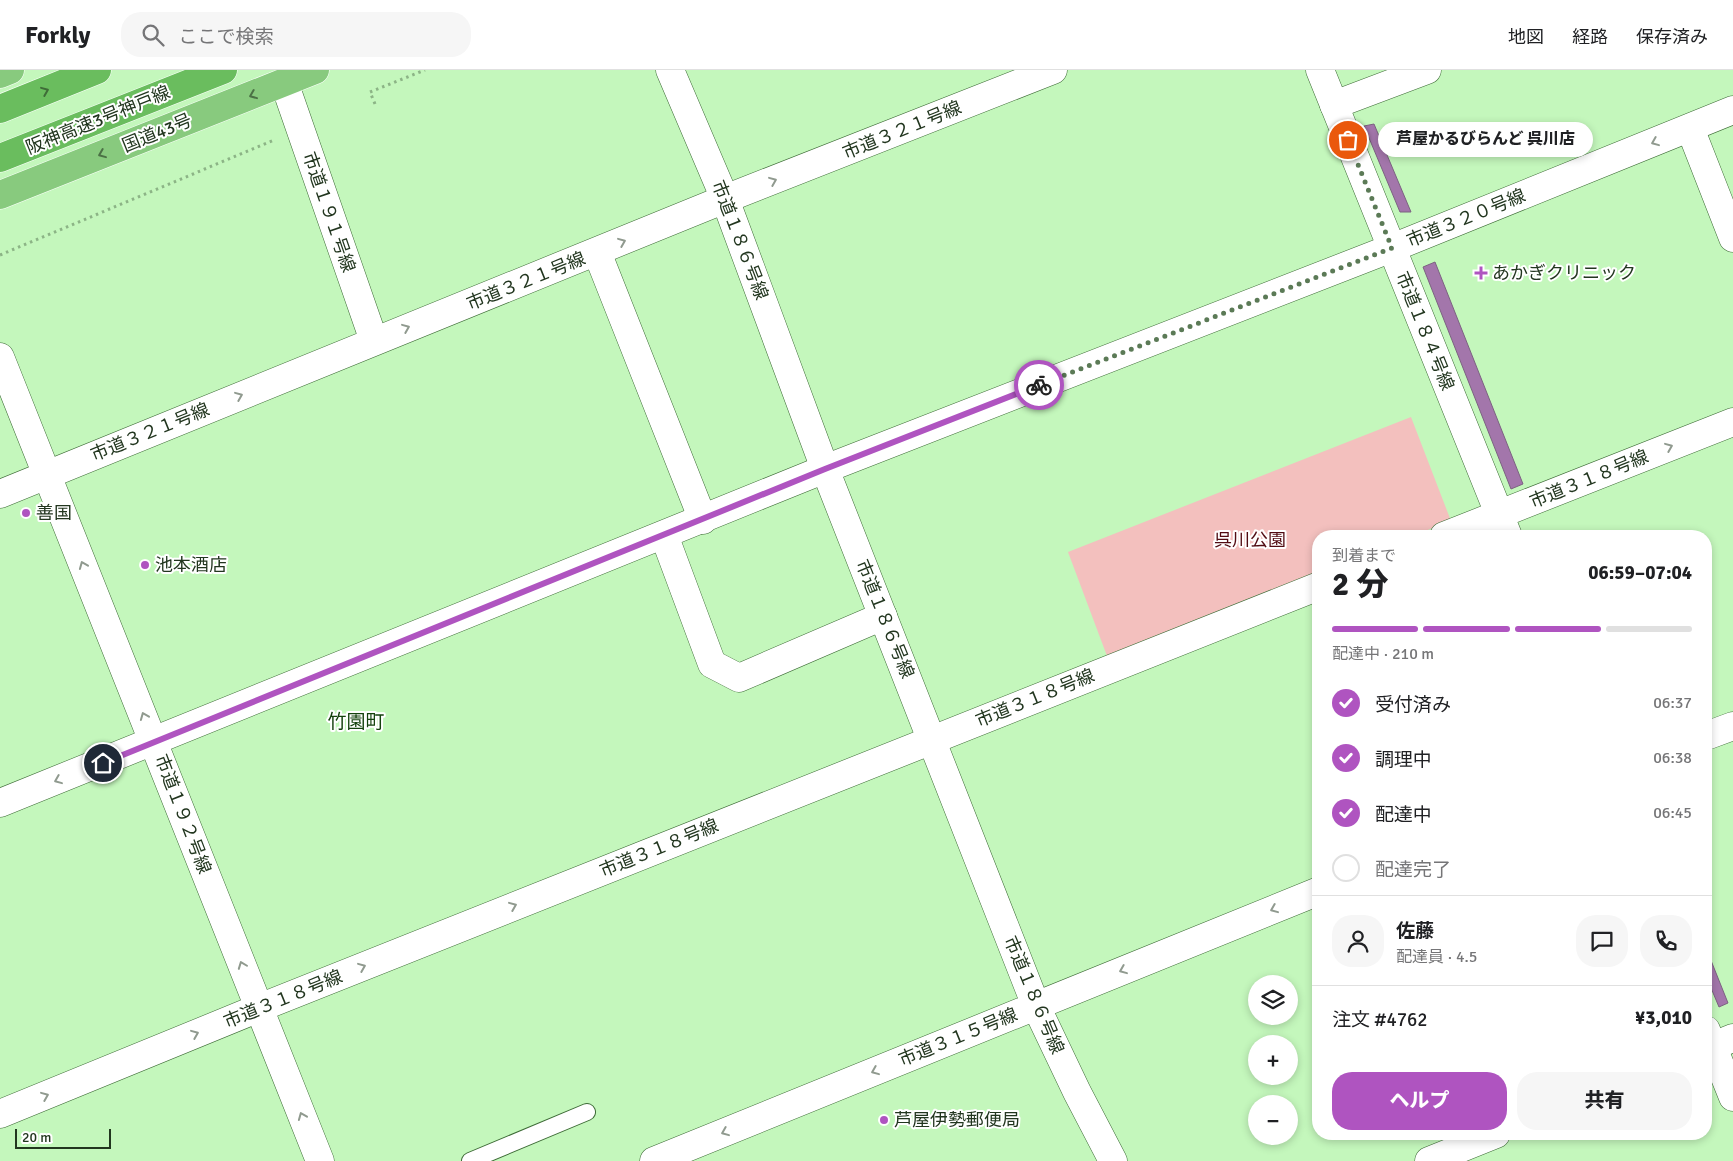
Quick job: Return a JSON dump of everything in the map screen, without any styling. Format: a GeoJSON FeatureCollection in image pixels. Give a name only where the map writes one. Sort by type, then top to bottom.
{"type":"FeatureCollection","features":[{"type":"Feature","properties":{"kind":"highway"},"geometry":{"type":"LineString","coordinates":[[0,74],[10,70]]}},
{"type":"Feature","properties":{"kind":"highway"},"geometry":{"type":"LineString","coordinates":[[0,109],[97,70]]}},
{"type":"Feature","properties":{"kind":"highway","name":"阪神高速3号神戸線"},"geometry":{"type":"LineString","coordinates":[[0,158],[223,70]]}},
{"type":"Feature","properties":{"kind":"highway","name":"国道43号"},"geometry":{"type":"LineString","coordinates":[[0,195],[315,70]]}},
{"type":"Feature","properties":{"kind":"street","name":"市道１８６号線"},"geometry":{"type":"LineString","coordinates":[[670,70],[725,200],[825,469],[933,739],[1036,1006],[1076,1092],[1113,1161]]}},
{"type":"Feature","properties":{"kind":"street","name":"市道３２１号線"},"geometry":{"type":"LineString","coordinates":[[0,494],[374,341],[1053,70]]}},
{"type":"Feature","properties":{"kind":"street","name":"市道１８４号線"},"geometry":{"type":"LineString","coordinates":[[1320,70],[1504,525]]}},
{"type":"Feature","properties":{"kind":"street"},"geometry":{"type":"LineString","coordinates":[[1334,105],[1427,70]]}},
{"type":"Feature","properties":{"kind":"street","name":"市道１９１号線"},"geometry":{"type":"LineString","coordinates":[[284,82],[374,341]]}},
{"type":"Feature","properties":{"kind":"street","name":"市道３２０号線"},"geometry":{"type":"LineString","coordinates":[[0,804],[825,469],[1392,248],[1733,110]]}},
{"type":"Feature","properties":{"kind":"street"},"geometry":{"type":"LineString","coordinates":[[1690,128],[1731,227]]}},
{"type":"Feature","properties":{"kind":"street"},"geometry":{"type":"LineString","coordinates":[[597,252],[703,520]]}},
{"type":"Feature","properties":{"kind":"street","name":"市道１９２号線"},"geometry":{"type":"LineString","coordinates":[[0,357],[155,742],[320,1161]]}},
{"type":"Feature","properties":{"kind":"street","name":"市道３１８号線"},"geometry":{"type":"LineString","coordinates":[[1477,530],[1504,525],[1733,422]]}},
{"type":"Feature","properties":{"kind":"street"},"geometry":{"type":"LineString","coordinates":[[664,535],[712,664],[739,678],[883,616]]}},
{"type":"Feature","properties":{"kind":"street","name":"市道３１８号線"},"geometry":{"type":"LineString","coordinates":[[0,1114],[259,1008],[1312,589]]}},
{"type":"Feature","properties":{"kind":"street"},"geometry":{"type":"LineString","coordinates":[[1712,734],[1733,726]]}},
{"type":"Feature","properties":{"kind":"street","name":"市道３１５号線"},"geometry":{"type":"LineString","coordinates":[[654,1161],[1312,894]]}},
{"type":"Feature","properties":{"kind":"street"},"geometry":{"type":"LineString","coordinates":[[1715,1041],[1733,1097]]}},
{"type":"Feature","properties":{"kind":"street"},"geometry":{"type":"LineString","coordinates":[[1429,1161],[1474,1140]]}},
{"type":"Feature","properties":{"kind":"lane"},"geometry":{"type":"LineString","coordinates":[[470,1161],[587,1112]]}},
{"type":"Feature","properties":{"kind":"path"},"geometry":{"type":"LineString","coordinates":[[375,104],[370,92],[425,70]]}},
{"type":"Feature","properties":{"kind":"path"},"geometry":{"type":"LineString","coordinates":[[0,255],[301,129]]}},
{"type":"Feature","properties":{"kind":"green space","name":"呉川公園"},"geometry":{"type":"Polygon","coordinates":[[[1411,417],[1451,521],[1428,530],[1312,530],[1312,576],[1107,656],[1068,552],[1411,417]]]}},
{"type":"Feature","properties":{"kind":"shaded area"},"geometry":{"type":"Polygon","coordinates":[[[1374,124],[1411,212],[1400,212],[1364,126],[1374,124]]]}},
{"type":"Feature","properties":{"kind":"shaded area"},"geometry":{"type":"Polygon","coordinates":[[[1435,262],[1523,484],[1511,489],[1423,267],[1435,262]]]}},
{"type":"Feature","properties":{"kind":"shaded area"},"geometry":{"type":"Polygon","coordinates":[[[1712,963],[1728,1003],[1719,1007],[1712,990],[1712,963]]]}},
{"type":"Feature","properties":{"kind":"way so far"},"geometry":{"type":"LineString","coordinates":[[1039,385],[1392,248],[1348,140]]}},
{"type":"Feature","properties":{"kind":"place","name":"芦屋かるびらんど 呉川店"},"geometry":{"type":"Point","coordinates":[1348,140]}},
{"type":"Feature","properties":{"kind":"place","name":"あかぎクリニック"},"geometry":{"type":"Point","coordinates":[1481,273]}},
{"type":"Feature","properties":{"kind":"place","name":"善国"},"geometry":{"type":"Point","coordinates":[26,513]}},
{"type":"Feature","properties":{"kind":"place","name":"池本酒店"},"geometry":{"type":"Point","coordinates":[145,565]}},
{"type":"Feature","properties":{"kind":"place","name":"芦屋伊勢郵便局"},"geometry":{"type":"Point","coordinates":[884,1120]}},
{"type":"Feature","properties":{"kind":"district","name":"竹園町"},"geometry":{"type":"Point","coordinates":[356,721]}},
{"type":"Feature","properties":{"kind":"route"},"geometry":{"type":"LineString","coordinates":[[103,763],[825,469],[1039,385]]}}]}
